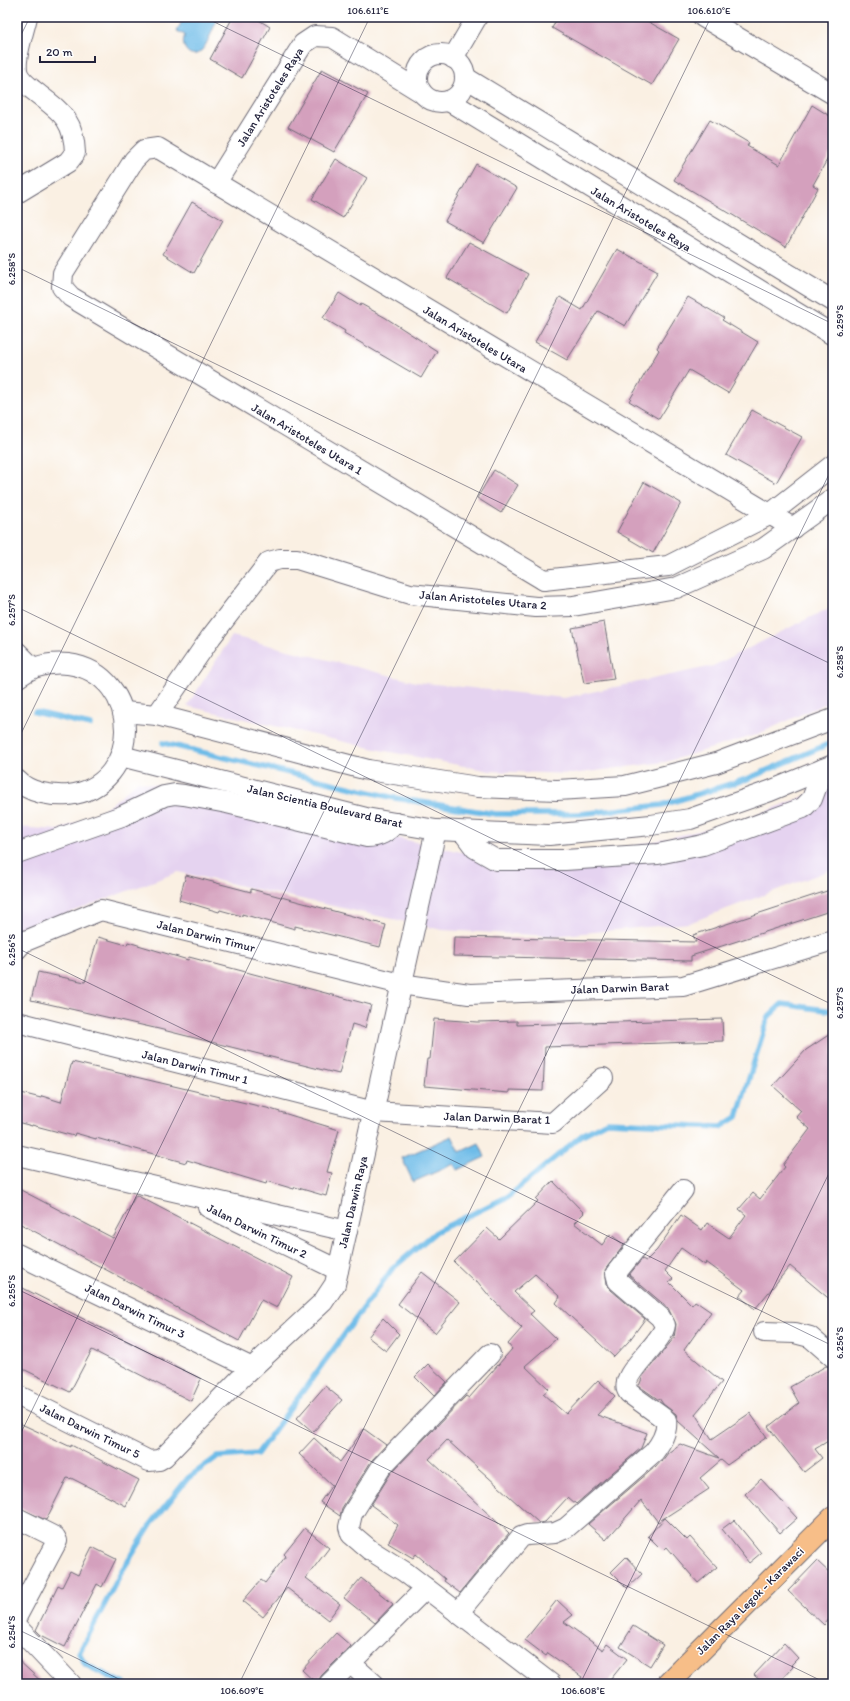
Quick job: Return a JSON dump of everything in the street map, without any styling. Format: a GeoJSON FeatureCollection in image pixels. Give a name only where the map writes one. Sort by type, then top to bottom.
{"type":"FeatureCollection","features":[{"type":"Feature","properties":{"kind":"main road","name":"Jalan Raya Legok - Karawaci"},"geometry":{"type":"LineString","coordinates":[[667,1684],[832,1520]]}},
{"type":"Feature","properties":{"kind":"street"},"geometry":{"type":"LineString","coordinates":[[17,193],[68,162],[75,153],[74,138],[69,121],[57,109],[25,84],[18,74],[17,59],[27,17]]}},
{"type":"Feature","properties":{"kind":"street"},"geometry":{"type":"LineString","coordinates":[[453,58],[477,17]]}},
{"type":"Feature","properties":{"kind":"street"},"geometry":{"type":"LineString","coordinates":[[703,17],[833,94]]}},
{"type":"Feature","properties":{"kind":"street","name":"Jalan Aristoteles Raya"},"geometry":{"type":"LineString","coordinates":[[216,183],[303,44],[315,36],[332,37],[421,92],[426,98],[433,102],[441,103],[449,101],[833,335]]}},
{"type":"Feature","properties":{"kind":"street"},"geometry":{"type":"LineString","coordinates":[[421,92],[417,84],[419,68],[423,62],[430,57],[438,54],[446,54],[460,63],[466,78],[465,85],[461,92],[456,98],[449,101]]}},
{"type":"Feature","properties":{"kind":"street"},"geometry":{"type":"LineString","coordinates":[[466,78],[833,301]]}},
{"type":"Feature","properties":{"kind":"street","name":"Jalan Aristoteles Utara"},"geometry":{"type":"LineString","coordinates":[[71,297],[62,287],[63,273],[134,160],[144,150],[158,148],[793,528]]}},
{"type":"Feature","properties":{"kind":"street"},"geometry":{"type":"LineString","coordinates":[[674,239],[690,214]]}},
{"type":"Feature","properties":{"kind":"street","name":"Jalan Aristoteles Utara 1"},"geometry":{"type":"LineString","coordinates":[[71,297],[544,580]]}},
{"type":"Feature","properties":{"kind":"street","name":"Jalan Aristoteles Utara 2"},"geometry":{"type":"LineString","coordinates":[[544,580],[668,566],[769,515],[833,465]]}},
{"type":"Feature","properties":{"kind":"street","name":"Jalan Aristoteles Utara 2"},"geometry":{"type":"LineString","coordinates":[[157,715],[211,637],[269,562],[280,559],[297,560],[410,594],[536,606],[572,606],[676,588],[763,549],[833,499]]}},
{"type":"Feature","properties":{"kind":"street"},"geometry":{"type":"LineString","coordinates":[[536,606],[544,580]]}},
{"type":"Feature","properties":{"kind":"street"},"geometry":{"type":"LineString","coordinates":[[17,652],[25,673],[55,663],[78,666],[98,676],[114,692],[124,712],[126,735],[120,756],[110,773],[95,786],[76,794],[57,796],[37,792],[18,783]]}},
{"type":"Feature","properties":{"kind":"street"},"geometry":{"type":"LineString","coordinates":[[124,712],[157,715],[368,770],[478,787],[557,790],[625,786],[716,763],[833,719]]}},
{"type":"Feature","properties":{"kind":"street","name":"Jalan Scientia Boulevard Barat"},"geometry":{"type":"LineString","coordinates":[[120,756],[366,818],[436,830],[549,835],[651,825],[690,819],[770,791],[829,767]]}},
{"type":"Feature","properties":{"kind":"street"},"geometry":{"type":"LineString","coordinates":[[463,832],[475,848],[496,860],[565,860],[658,854],[703,845],[803,808],[812,799],[829,767]]}},
{"type":"Feature","properties":{"kind":"street"},"geometry":{"type":"LineString","coordinates":[[17,853],[122,816],[164,796],[175,794],[227,803],[367,837],[380,836],[396,823]]}},
{"type":"Feature","properties":{"kind":"street","name":"Jalan Darwin Raya"},"geometry":{"type":"LineString","coordinates":[[164,1457],[252,1368],[323,1302],[335,1284],[436,830]]}},
{"type":"Feature","properties":{"kind":"street","name":"Jalan Darwin Timur"},"geometry":{"type":"LineString","coordinates":[[17,949],[23,942],[101,910],[401,984]]}},
{"type":"Feature","properties":{"kind":"street","name":"Jalan Darwin Barat"},"geometry":{"type":"LineString","coordinates":[[401,984],[468,994],[683,986],[833,940]]}},
{"type":"Feature","properties":{"kind":"street","name":"Jalan Darwin Timur 1"},"geometry":{"type":"LineString","coordinates":[[17,1022],[374,1112]]}},
{"type":"Feature","properties":{"kind":"street","name":"Jalan Darwin Barat 1"},"geometry":{"type":"LineString","coordinates":[[374,1112],[553,1123],[603,1078]]}},
{"type":"Feature","properties":{"kind":"street","name":"Jalan Darwin Timur 2"},"geometry":{"type":"LineString","coordinates":[[17,1155],[347,1231]]}},
{"type":"Feature","properties":{"kind":"street"},"geometry":{"type":"LineString","coordinates":[[458,1613],[521,1537],[527,1534],[555,1533],[566,1528],[654,1452],[660,1444],[666,1429],[666,1420],[629,1393],[626,1390],[626,1385],[630,1374],[662,1335],[666,1325],[660,1317],[618,1281],[616,1273],[683,1190]]}},
{"type":"Feature","properties":{"kind":"street","name":"Jalan Darwin Timur 2"},"geometry":{"type":"LineString","coordinates":[[177,1192],[338,1270]]}},
{"type":"Feature","properties":{"kind":"street","name":"Jalan Darwin Timur 3"},"geometry":{"type":"LineString","coordinates":[[17,1254],[252,1368]]}},
{"type":"Feature","properties":{"kind":"street"},"geometry":{"type":"LineString","coordinates":[[764,1332],[795,1333],[810,1337],[833,1357]]}},
{"type":"Feature","properties":{"kind":"street"},"geometry":{"type":"LineString","coordinates":[[490,1354],[382,1466],[352,1514],[349,1527],[351,1534],[370,1550],[426,1588],[551,1684]]}},
{"type":"Feature","properties":{"kind":"street","name":"Jalan Darwin Timur 5"},"geometry":{"type":"LineString","coordinates":[[17,1395],[149,1461],[159,1460],[164,1457]]}},
{"type":"Feature","properties":{"kind":"street"},"geometry":{"type":"LineString","coordinates":[[17,1518],[55,1537],[57,1541],[17,1616]]}},
{"type":"Feature","properties":{"kind":"street"},"geometry":{"type":"LineString","coordinates":[[329,1684],[426,1588]]}},
{"type":"Feature","properties":{"kind":"street"},"geometry":{"type":"LineString","coordinates":[[17,1627],[71,1684]]}},
{"type":"Feature","properties":{"kind":"street"},"geometry":{"type":"LineString","coordinates":[[350,1663],[374,1684]]}},
{"type":"Feature","properties":{"kind":"shaded area"},"geometry":{"type":"Polygon","coordinates":[[[833,606],[833,700],[756,735],[665,762],[572,774],[490,771],[380,750],[187,706],[232,636],[416,682],[564,698],[713,666],[833,606]]]}},
{"type":"Feature","properties":{"kind":"shaded area"},"geometry":{"type":"Polygon","coordinates":[[[138,781],[461,852],[609,852],[744,820],[833,785],[833,869],[689,923],[552,936],[442,930],[178,872],[23,930],[17,935],[17,827],[59,830],[102,812],[138,781]]]}},
{"type":"Feature","properties":{"kind":"water"},"geometry":{"type":"Polygon","coordinates":[[[184,17],[218,17],[206,44],[197,54],[187,51],[184,44],[185,35],[177,31],[184,17]]]}},
{"type":"Feature","properties":{"kind":"water"},"geometry":{"type":"Polygon","coordinates":[[[452,1136],[460,1152],[479,1143],[485,1157],[457,1170],[454,1164],[413,1182],[402,1158],[452,1136]]]}},
{"type":"Feature","properties":{"kind":"building"},"geometry":{"type":"Polygon","coordinates":[[[233,17],[254,17],[270,27],[242,78],[210,59],[233,17]]]}},
{"type":"Feature","properties":{"kind":"building"},"geometry":{"type":"Polygon","coordinates":[[[558,17],[640,17],[679,39],[652,85],[552,28],[558,17]]]}},
{"type":"Feature","properties":{"kind":"building"},"geometry":{"type":"Polygon","coordinates":[[[322,69],[368,94],[334,152],[288,127],[322,69]]]}},
{"type":"Feature","properties":{"kind":"building"},"geometry":{"type":"Polygon","coordinates":[[[812,105],[833,118],[833,149],[813,185],[818,188],[786,247],[674,180],[710,120],[749,143],[747,146],[779,165],[812,105]]]}},
{"type":"Feature","properties":{"kind":"building"},"geometry":{"type":"Polygon","coordinates":[[[336,159],[367,178],[343,218],[312,199],[336,159]]]}},
{"type":"Feature","properties":{"kind":"building"},"geometry":{"type":"Polygon","coordinates":[[[476,164],[517,188],[484,243],[445,221],[476,164]]]}},
{"type":"Feature","properties":{"kind":"building"},"geometry":{"type":"Polygon","coordinates":[[[192,202],[223,220],[194,273],[163,254],[192,202]]]}},
{"type":"Feature","properties":{"kind":"building"},"geometry":{"type":"Polygon","coordinates":[[[469,242],[528,274],[507,313],[447,278],[469,242]]]}},
{"type":"Feature","properties":{"kind":"building"},"geometry":{"type":"Polygon","coordinates":[[[617,249],[658,271],[625,326],[598,311],[567,360],[535,342],[560,297],[582,310],[617,249]]]}},
{"type":"Feature","properties":{"kind":"building"},"geometry":{"type":"Polygon","coordinates":[[[339,293],[360,306],[361,304],[386,318],[437,351],[421,378],[344,333],[345,331],[323,318],[339,293]]]}},
{"type":"Feature","properties":{"kind":"building"},"geometry":{"type":"Polygon","coordinates":[[[688,297],[724,318],[722,320],[758,342],[728,393],[689,370],[659,419],[629,401],[659,350],[657,348],[688,297]]]}},
{"type":"Feature","properties":{"kind":"building"},"geometry":{"type":"Polygon","coordinates":[[[752,410],[802,437],[776,483],[726,455],[752,410]]]}},
{"type":"Feature","properties":{"kind":"building"},"geometry":{"type":"Polygon","coordinates":[[[494,470],[518,485],[501,513],[477,498],[494,470]]]}},
{"type":"Feature","properties":{"kind":"building"},"geometry":{"type":"Polygon","coordinates":[[[644,482],[681,503],[653,553],[617,532],[644,482]]]}},
{"type":"Feature","properties":{"kind":"building"},"geometry":{"type":"Polygon","coordinates":[[[604,622],[614,679],[584,683],[572,628],[604,622]]]}},
{"type":"Feature","properties":{"kind":"building"},"geometry":{"type":"Polygon","coordinates":[[[186,875],[251,892],[251,889],[386,925],[380,947],[295,926],[295,929],[242,914],[242,916],[220,910],[219,912],[179,900],[186,875]]]}},
{"type":"Feature","properties":{"kind":"building"},"geometry":{"type":"Polygon","coordinates":[[[833,889],[833,910],[691,956],[691,961],[453,956],[454,937],[696,942],[693,935],[833,889]]]}},
{"type":"Feature","properties":{"kind":"building"},"geometry":{"type":"Polygon","coordinates":[[[98,937],[127,945],[128,942],[188,960],[189,957],[371,1005],[365,1028],[352,1024],[339,1074],[159,1029],[31,1000],[38,972],[85,982],[98,937]]]}},
{"type":"Feature","properties":{"kind":"building"},"geometry":{"type":"Polygon","coordinates":[[[434,1019],[477,1022],[517,1021],[517,1025],[722,1019],[723,1041],[545,1047],[543,1091],[509,1090],[509,1093],[424,1086],[427,1059],[430,1059],[434,1019]]]}},
{"type":"Feature","properties":{"kind":"building"},"geometry":{"type":"Polygon","coordinates":[[[833,1032],[833,1302],[790,1266],[755,1309],[739,1296],[744,1290],[706,1262],[705,1265],[681,1248],[665,1271],[673,1279],[669,1282],[692,1305],[695,1301],[711,1312],[684,1350],[722,1382],[695,1414],[712,1439],[750,1413],[767,1437],[727,1465],[721,1460],[700,1478],[709,1489],[658,1522],[641,1500],[606,1540],[588,1524],[680,1444],[719,1458],[678,1421],[676,1414],[663,1404],[659,1398],[659,1400],[639,1386],[643,1376],[674,1338],[676,1324],[668,1308],[629,1275],[642,1259],[646,1261],[657,1250],[681,1215],[702,1230],[707,1223],[729,1238],[746,1215],[739,1209],[753,1193],[760,1199],[785,1167],[783,1165],[810,1129],[796,1117],[801,1111],[773,1086],[806,1050],[833,1032]]]}},
{"type":"Feature","properties":{"kind":"building"},"geometry":{"type":"Polygon","coordinates":[[[72,1062],[267,1108],[339,1130],[327,1172],[332,1173],[326,1196],[267,1181],[266,1184],[187,1160],[186,1163],[96,1138],[75,1133],[74,1136],[17,1122],[17,1092],[41,1098],[42,1096],[61,1102],[72,1062]]]}},
{"type":"Feature","properties":{"kind":"building"},"geometry":{"type":"Polygon","coordinates":[[[553,1181],[584,1213],[574,1223],[602,1245],[610,1234],[624,1245],[605,1270],[607,1284],[611,1290],[645,1319],[629,1341],[614,1357],[556,1303],[560,1297],[535,1274],[514,1292],[534,1311],[530,1314],[556,1339],[525,1366],[549,1389],[543,1394],[566,1414],[598,1380],[615,1396],[597,1415],[647,1433],[641,1448],[576,1504],[568,1497],[545,1522],[539,1523],[447,1440],[429,1459],[509,1533],[460,1593],[444,1581],[445,1579],[416,1554],[413,1558],[388,1543],[398,1525],[371,1505],[391,1473],[466,1396],[469,1398],[512,1349],[508,1344],[522,1328],[491,1298],[476,1280],[475,1282],[454,1262],[487,1228],[499,1239],[538,1201],[536,1199],[553,1181]]]}},
{"type":"Feature","properties":{"kind":"building"},"geometry":{"type":"Polygon","coordinates":[[[17,1188],[113,1238],[136,1195],[293,1277],[277,1308],[261,1300],[239,1341],[17,1222],[17,1188]]]}},
{"type":"Feature","properties":{"kind":"building"},"geometry":{"type":"Polygon","coordinates":[[[422,1272],[460,1302],[435,1333],[398,1304],[422,1272]]]}},
{"type":"Feature","properties":{"kind":"building"},"geometry":{"type":"Polygon","coordinates":[[[17,1285],[201,1379],[191,1401],[92,1350],[70,1392],[17,1366],[17,1285]]]}},
{"type":"Feature","properties":{"kind":"building"},"geometry":{"type":"Polygon","coordinates":[[[383,1318],[399,1334],[386,1351],[368,1337],[383,1318]]]}},
{"type":"Feature","properties":{"kind":"building"},"geometry":{"type":"Polygon","coordinates":[[[428,1364],[447,1382],[434,1396],[415,1377],[428,1364]]]}},
{"type":"Feature","properties":{"kind":"building"},"geometry":{"type":"Polygon","coordinates":[[[826,1366],[833,1368],[833,1438],[815,1449],[822,1458],[804,1472],[768,1427],[799,1403],[790,1387],[826,1366]]]}},
{"type":"Feature","properties":{"kind":"building"},"geometry":{"type":"Polygon","coordinates":[[[325,1386],[342,1400],[313,1432],[297,1418],[325,1386]]]}},
{"type":"Feature","properties":{"kind":"building"},"geometry":{"type":"Polygon","coordinates":[[[17,1422],[71,1447],[71,1445],[139,1480],[126,1506],[71,1478],[67,1478],[46,1520],[17,1507],[17,1422]]]}},
{"type":"Feature","properties":{"kind":"building"},"geometry":{"type":"Polygon","coordinates":[[[364,1429],[386,1445],[372,1460],[342,1508],[340,1516],[320,1502],[332,1485],[299,1454],[314,1438],[340,1462],[364,1429]]]}},
{"type":"Feature","properties":{"kind":"building"},"geometry":{"type":"Polygon","coordinates":[[[761,1479],[797,1518],[780,1533],[745,1494],[761,1479]]]}},
{"type":"Feature","properties":{"kind":"building"},"geometry":{"type":"Polygon","coordinates":[[[665,1518],[687,1540],[690,1537],[717,1567],[698,1583],[667,1547],[663,1551],[648,1536],[665,1518]]]}},
{"type":"Feature","properties":{"kind":"building"},"geometry":{"type":"Polygon","coordinates":[[[734,1520],[761,1553],[749,1563],[722,1529],[734,1520]]]}},
{"type":"Feature","properties":{"kind":"building"},"geometry":{"type":"Polygon","coordinates":[[[305,1528],[329,1548],[306,1578],[340,1604],[328,1620],[287,1588],[263,1617],[243,1601],[261,1580],[265,1583],[286,1556],[284,1554],[305,1528]]]}},
{"type":"Feature","properties":{"kind":"building"},"geometry":{"type":"Polygon","coordinates":[[[92,1547],[116,1559],[102,1587],[97,1584],[65,1647],[41,1635],[36,1630],[58,1585],[62,1587],[70,1571],[78,1575],[92,1547]]]}},
{"type":"Feature","properties":{"kind":"building"},"geometry":{"type":"Polygon","coordinates":[[[626,1557],[642,1574],[627,1588],[611,1572],[626,1557]]]}},
{"type":"Feature","properties":{"kind":"building"},"geometry":{"type":"Polygon","coordinates":[[[817,1561],[833,1576],[833,1615],[824,1625],[788,1591],[817,1561]]]}},
{"type":"Feature","properties":{"kind":"building"},"geometry":{"type":"Polygon","coordinates":[[[361,1578],[393,1604],[375,1623],[344,1598],[361,1578]]]}},
{"type":"Feature","properties":{"kind":"building"},"geometry":{"type":"Polygon","coordinates":[[[557,1600],[573,1615],[564,1622],[603,1650],[607,1644],[627,1659],[607,1684],[577,1684],[582,1677],[548,1653],[546,1656],[525,1640],[557,1600]]]}},
{"type":"Feature","properties":{"kind":"building"},"geometry":{"type":"Polygon","coordinates":[[[633,1626],[663,1645],[650,1666],[620,1647],[633,1626]]]}},
{"type":"Feature","properties":{"kind":"building"},"geometry":{"type":"Polygon","coordinates":[[[336,1633],[351,1646],[321,1676],[317,1684],[302,1670],[336,1633]]]}},
{"type":"Feature","properties":{"kind":"building"},"geometry":{"type":"Polygon","coordinates":[[[784,1643],[798,1658],[791,1665],[793,1667],[777,1684],[764,1684],[754,1675],[784,1643]]]}},
{"type":"Feature","properties":{"kind":"building"},"geometry":{"type":"Polygon","coordinates":[[[17,1659],[44,1684],[17,1684],[17,1659]]]}},
{"type":"Feature","properties":{"kind":"waterway"},"geometry":{"type":"LineString","coordinates":[[35,712],[90,725]]}},
{"type":"Feature","properties":{"kind":"waterway"},"geometry":{"type":"LineString","coordinates":[[163,743],[395,798],[496,814],[579,814],[662,805],[747,779],[833,742]]}},
{"type":"Feature","properties":{"kind":"waterway"},"geometry":{"type":"LineString","coordinates":[[125,1684],[86,1665],[79,1653],[122,1571],[152,1523],[188,1478],[217,1457],[257,1454],[392,1269],[437,1231],[509,1196],[582,1135],[607,1122],[721,1127],[737,1117],[768,1017],[782,1004],[833,1011]]}}]}
